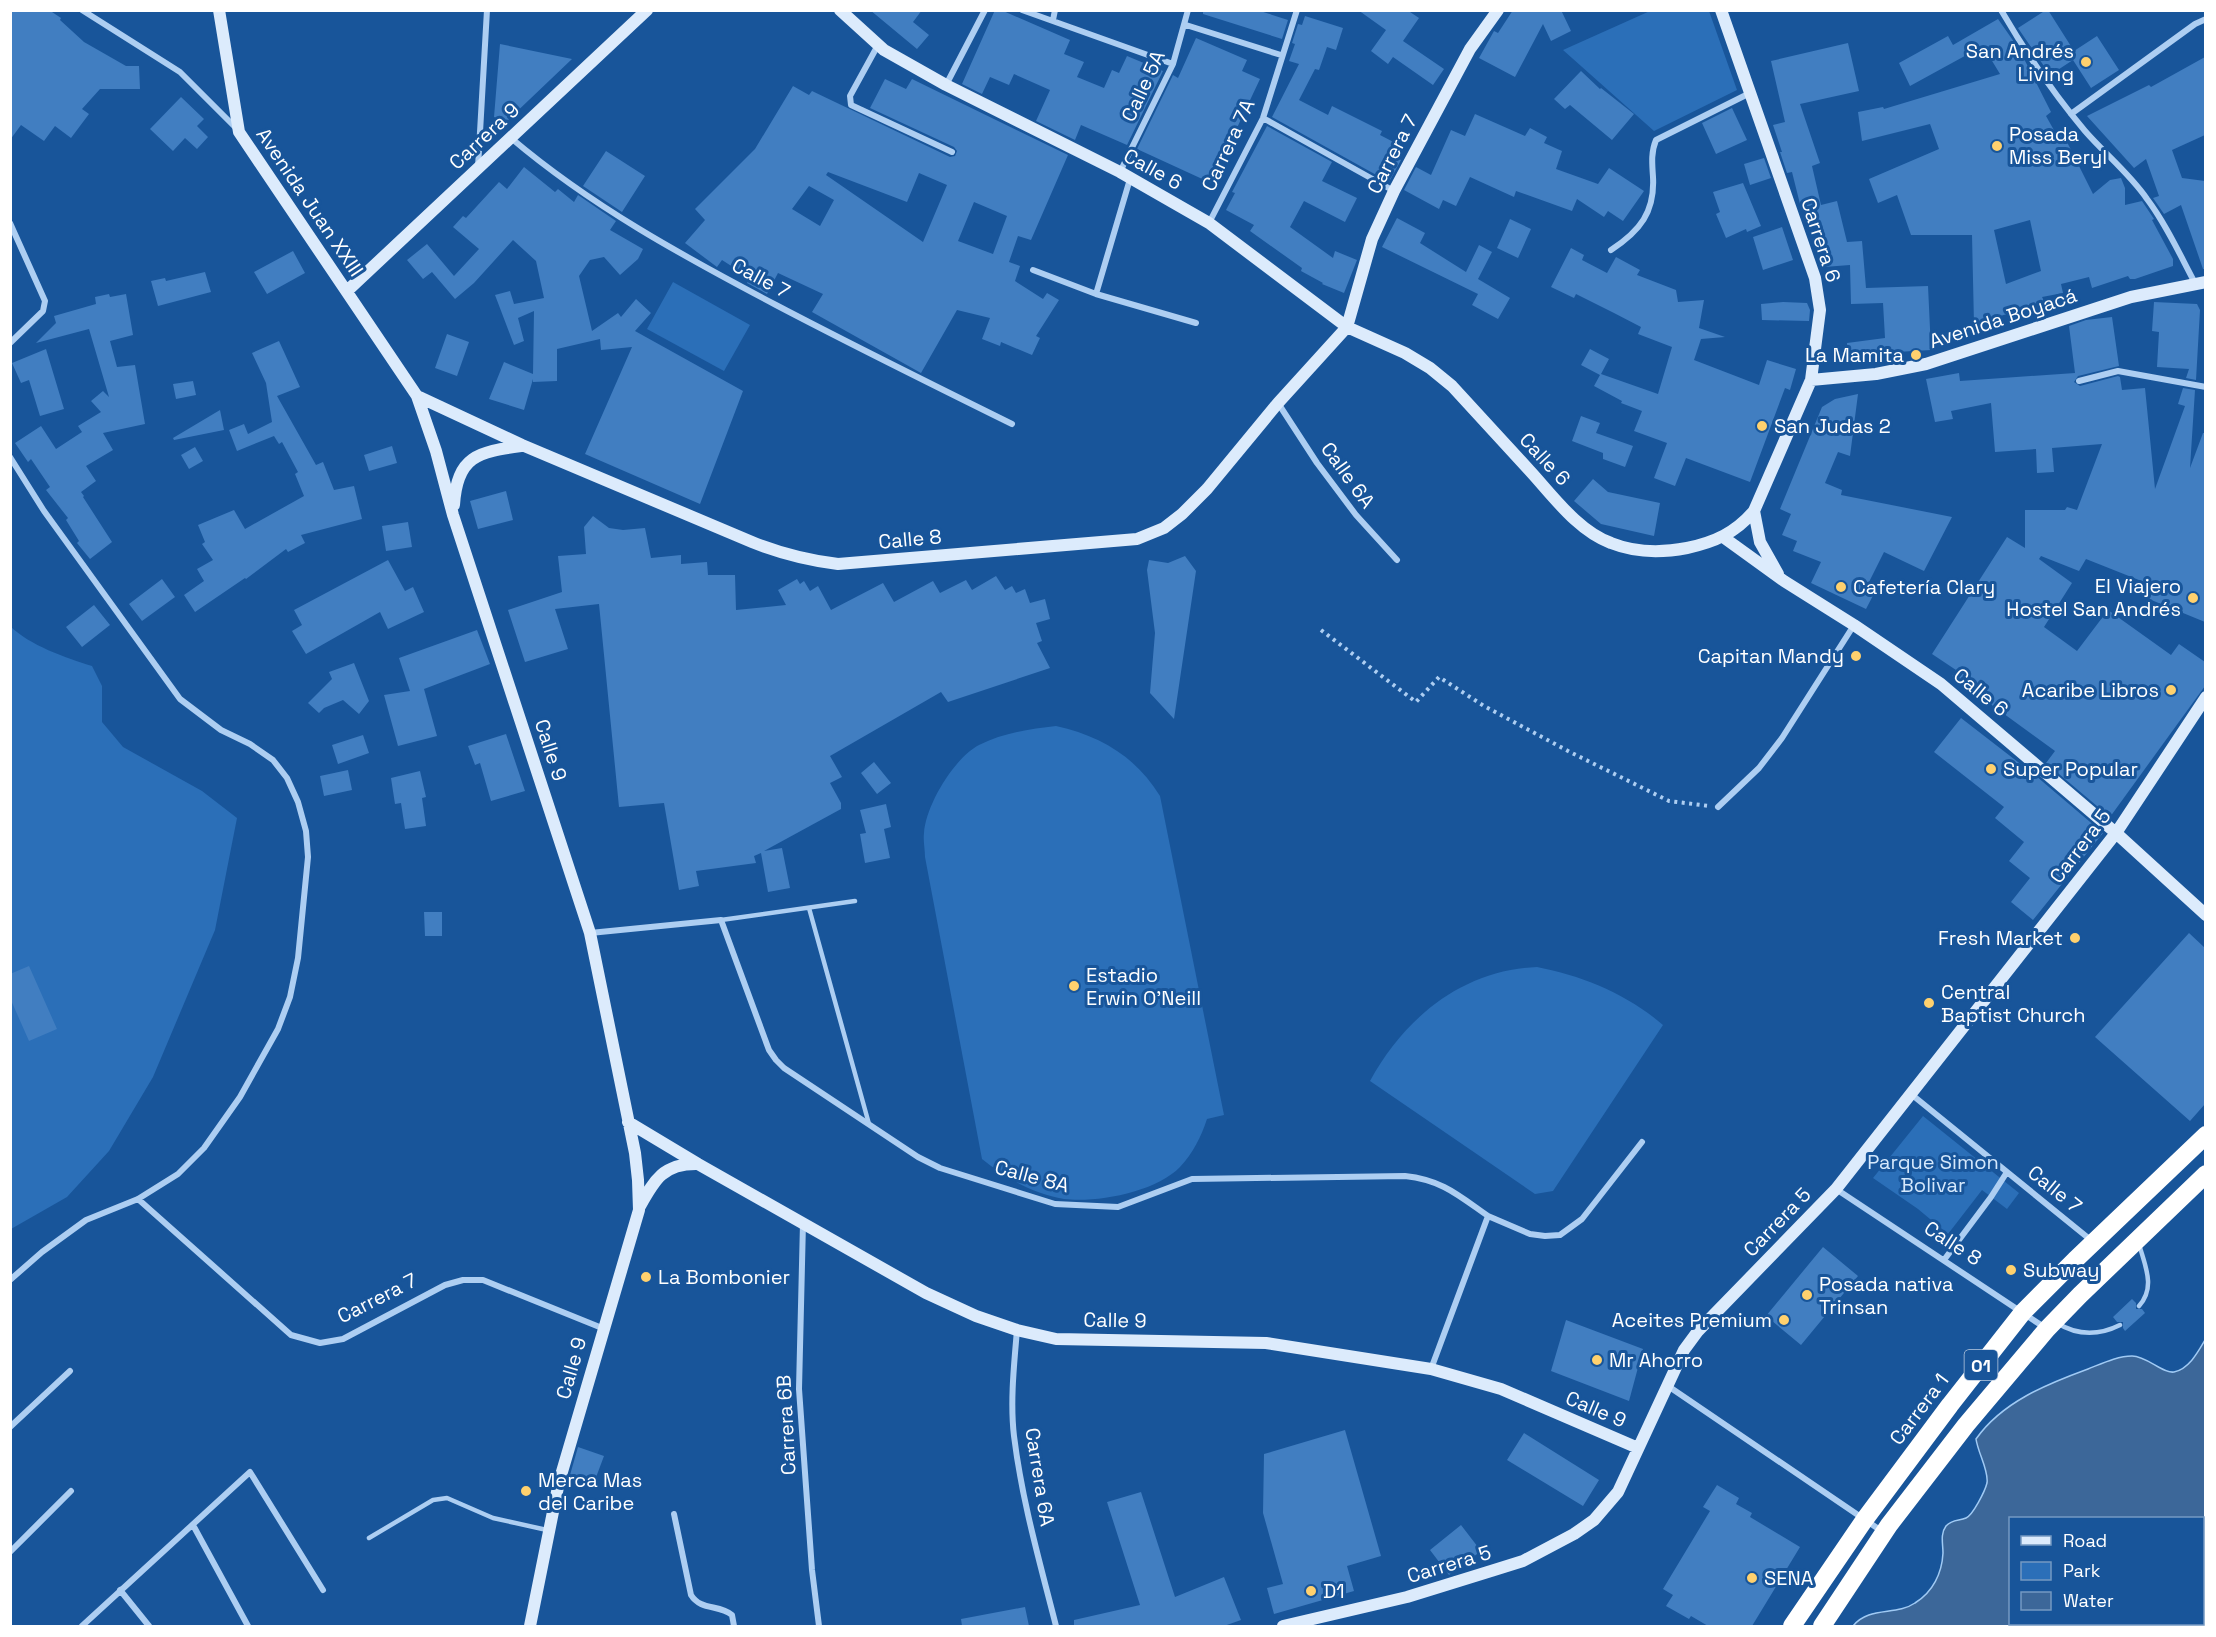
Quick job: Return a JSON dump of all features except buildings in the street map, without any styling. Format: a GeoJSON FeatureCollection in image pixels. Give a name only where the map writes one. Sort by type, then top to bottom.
{"type":"FeatureCollection","features":[{"type":"Feature","properties":{"kind":"highway","name":"Carrera 1"},"geometry":{"type":"LineString","coordinates":[[1792,1626],[1865,1519],[2023,1312],[2205,1135]]}},
{"type":"Feature","properties":{"kind":"highway","name":"01"},"geometry":{"type":"LineString","coordinates":[[1822,1626],[1884,1533],[1966,1425],[2051,1326],[2205,1174]]}},
{"type":"Feature","properties":{"kind":"street"},"geometry":{"type":"LineString","coordinates":[[82,10],[180,72],[239,132]]}},
{"type":"Feature","properties":{"kind":"street","name":"Avenida Juan XXIII"},"geometry":{"type":"LineString","coordinates":[[219,10],[239,132],[417,396]]}},
{"type":"Feature","properties":{"kind":"street"},"geometry":{"type":"LineString","coordinates":[[478,168],[487,10]]}},
{"type":"Feature","properties":{"kind":"street","name":"Carrera 9"},"geometry":{"type":"LineString","coordinates":[[347,291],[647,10]]}},
{"type":"Feature","properties":{"kind":"street","name":"Calle 6"},"geometry":{"type":"LineString","coordinates":[[840,10],[878,44],[946,86],[1126,175],[1209,223],[1347,327],[1405,353],[1430,368],[1452,386],[1570,515],[1609,543],[1639,552],[1674,551],[1723,537],[1784,581],[1854,625],[1955,695],[2116,833],[2205,915]]}},
{"type":"Feature","properties":{"kind":"street"},"geometry":{"type":"LineString","coordinates":[[946,86],[985,10]]}},
{"type":"Feature","properties":{"kind":"street"},"geometry":{"type":"LineString","coordinates":[[1022,10],[1173,64]]}},
{"type":"Feature","properties":{"kind":"street"},"geometry":{"type":"LineString","coordinates":[[1053,20],[1055,10]]}},
{"type":"Feature","properties":{"kind":"street","name":"Calle 5A"},"geometry":{"type":"LineString","coordinates":[[1096,294],[1126,175],[1173,64],[1186,25],[1188,10]]}},
{"type":"Feature","properties":{"kind":"street","name":"Carrera 7A"},"geometry":{"type":"LineString","coordinates":[[1209,223],[1263,118],[1297,10]]}},
{"type":"Feature","properties":{"kind":"street","name":"Carrera 7"},"geometry":{"type":"LineString","coordinates":[[1347,327],[1372,239],[1394,191],[1470,50],[1498,10]]}},
{"type":"Feature","properties":{"kind":"street","name":"Carrera 6"},"geometry":{"type":"LineString","coordinates":[[1721,10],[1815,278],[1820,310],[1811,380],[1754,511],[1739,527],[1723,537]]}},
{"type":"Feature","properties":{"kind":"street"},"geometry":{"type":"LineString","coordinates":[[2001,10],[2029,57],[2071,114],[2156,210],[2200,282]]}},
{"type":"Feature","properties":{"kind":"street"},"geometry":{"type":"LineString","coordinates":[[2071,114],[2205,19]]}},
{"type":"Feature","properties":{"kind":"street"},"geometry":{"type":"LineString","coordinates":[[1186,25],[1281,55]]}},
{"type":"Feature","properties":{"kind":"street"},"geometry":{"type":"LineString","coordinates":[[878,44],[850,96],[851,105],[952,152]]}},
{"type":"Feature","properties":{"kind":"street"},"geometry":{"type":"LineString","coordinates":[[1611,250],[1639,228],[1651,207],[1652,150],[1656,140],[1750,93]]}},
{"type":"Feature","properties":{"kind":"street"},"geometry":{"type":"LineString","coordinates":[[1263,118],[1394,191]]}},
{"type":"Feature","properties":{"kind":"street","name":"Calle 7"},"geometry":{"type":"LineString","coordinates":[[510,138],[592,201],[656,240],[853,345],[1012,424]]}},
{"type":"Feature","properties":{"kind":"street"},"geometry":{"type":"LineString","coordinates":[[10,223],[45,302],[43,311],[10,343]]}},
{"type":"Feature","properties":{"kind":"street"},"geometry":{"type":"LineString","coordinates":[[1033,270],[1096,294],[1196,323]]}},
{"type":"Feature","properties":{"kind":"street","name":"Avenida Boyacá"},"geometry":{"type":"LineString","coordinates":[[1811,380],[1876,374],[1926,364],[2094,308],[2131,297],[2200,282]]}},
{"type":"Feature","properties":{"kind":"street","name":"Calle 8"},"geometry":{"type":"LineString","coordinates":[[417,396],[522,445],[784,555],[838,564],[1137,539],[1164,528],[1207,489],[1278,403],[1347,327]]}},
{"type":"Feature","properties":{"kind":"street"},"geometry":{"type":"LineString","coordinates":[[2079,381],[2118,371],[2205,387]]}},
{"type":"Feature","properties":{"kind":"street","name":"Calle 9"},"geometry":{"type":"LineString","coordinates":[[417,396],[436,451],[453,515],[590,933],[636,1162],[639,1210],[602,1328],[559,1482],[530,1626]]}},
{"type":"Feature","properties":{"kind":"street","name":"Calle 6A"},"geometry":{"type":"LineString","coordinates":[[1278,403],[1317,464],[1349,507],[1396,560]]}},
{"type":"Feature","properties":{"kind":"street"},"geometry":{"type":"LineString","coordinates":[[453,515],[454,492],[458,476],[468,462],[480,454],[522,445]]}},
{"type":"Feature","properties":{"kind":"street"},"geometry":{"type":"LineString","coordinates":[[10,457],[44,511],[180,699],[221,730],[250,744],[273,760],[287,778],[298,802],[306,831],[308,857],[298,958],[290,997],[278,1029],[240,1097],[204,1148],[178,1174],[138,1199],[86,1220],[42,1252],[10,1280]]}},
{"type":"Feature","properties":{"kind":"street"},"geometry":{"type":"LineString","coordinates":[[1754,511],[1760,542],[1774,569],[1784,581]]}},
{"type":"Feature","properties":{"kind":"street"},"geometry":{"type":"LineString","coordinates":[[1718,807],[1759,768],[1782,738],[1854,625]]}},
{"type":"Feature","properties":{"kind":"street","name":"Carrera 5"},"geometry":{"type":"LineString","coordinates":[[1283,1626],[1407,1597],[1522,1561],[1581,1530],[1607,1507],[1617,1492],[1684,1350],[1698,1331],[1836,1189],[2116,833],[2205,697]]}},
{"type":"Feature","properties":{"kind":"street"},"geometry":{"type":"LineString","coordinates":[[590,933],[721,920]]}},
{"type":"Feature","properties":{"kind":"street","name":"Calle 8A"},"geometry":{"type":"LineString","coordinates":[[721,920],[769,1050],[776,1060],[918,1157],[940,1168],[1055,1204],[1118,1208],[1192,1179],[1405,1176],[1423,1178],[1442,1184],[1488,1216],[1530,1234],[1560,1235],[1582,1219],[1642,1142]]}},
{"type":"Feature","properties":{"kind":"street","name":"Calle 7"},"geometry":{"type":"LineString","coordinates":[[1911,1094],[2094,1242]]}},
{"type":"Feature","properties":{"kind":"street","name":"Calle 9"},"geometry":{"type":"LineString","coordinates":[[628,1122],[927,1293],[976,1316],[1017,1330],[1056,1339],[1266,1343],[1431,1369],[1501,1389],[1638,1448]]}},
{"type":"Feature","properties":{"kind":"street"},"geometry":{"type":"LineString","coordinates":[[639,1210],[651,1186],[664,1173],[682,1164],[698,1164]]}},
{"type":"Feature","properties":{"kind":"street"},"geometry":{"type":"LineString","coordinates":[[1944,1260],[2007,1172]]}},
{"type":"Feature","properties":{"kind":"street","name":"Calle 8"},"geometry":{"type":"LineString","coordinates":[[1836,1189],[2023,1312],[2051,1326]]}},
{"type":"Feature","properties":{"kind":"street","name":"Carrera 7"},"geometry":{"type":"LineString","coordinates":[[138,1199],[291,1335],[320,1343],[343,1339],[445,1285],[463,1280],[483,1280],[602,1328]]}},
{"type":"Feature","properties":{"kind":"street"},"geometry":{"type":"LineString","coordinates":[[1431,1369],[1488,1216]]}},
{"type":"Feature","properties":{"kind":"street","name":"Carrera 6B"},"geometry":{"type":"LineString","coordinates":[[803,1222],[799,1389],[812,1570],[819,1626]]}},
{"type":"Feature","properties":{"kind":"street","name":"Carrera 6A"},"geometry":{"type":"LineString","coordinates":[[1017,1330],[1014,1368],[1014,1434],[1024,1501],[1056,1626]]}},
{"type":"Feature","properties":{"kind":"street"},"geometry":{"type":"LineString","coordinates":[[10,1427],[70,1371]]}},
{"type":"Feature","properties":{"kind":"street"},"geometry":{"type":"LineString","coordinates":[[1668,1386],[1884,1533]]}},
{"type":"Feature","properties":{"kind":"street"},"geometry":{"type":"LineString","coordinates":[[82,1626],[250,1472],[323,1590]]}},
{"type":"Feature","properties":{"kind":"street"},"geometry":{"type":"LineString","coordinates":[[10,1552],[71,1491]]}},
{"type":"Feature","properties":{"kind":"street"},"geometry":{"type":"LineString","coordinates":[[674,1514],[694,1601],[701,1605],[727,1610],[732,1615],[734,1626]]}},
{"type":"Feature","properties":{"kind":"street"},"geometry":{"type":"LineString","coordinates":[[193,1524],[248,1626]]}},
{"type":"Feature","properties":{"kind":"street"},"geometry":{"type":"LineString","coordinates":[[120,1590],[149,1626]]}},
{"type":"Feature","properties":{"kind":"lane"},"geometry":{"type":"LineString","coordinates":[[721,920],[855,902]]}},
{"type":"Feature","properties":{"kind":"lane"},"geometry":{"type":"LineString","coordinates":[[809,908],[869,1124]]}},
{"type":"Feature","properties":{"kind":"lane"},"geometry":{"type":"LineString","coordinates":[[2138,1239],[2149,1282],[2149,1290],[2139,1306]]}},
{"type":"Feature","properties":{"kind":"lane"},"geometry":{"type":"LineString","coordinates":[[2051,1326],[2081,1334],[2104,1332],[2120,1325]]}},
{"type":"Feature","properties":{"kind":"lane"},"geometry":{"type":"LineString","coordinates":[[369,1538],[433,1500],[447,1498],[493,1518],[549,1530]]}},
{"type":"Feature","properties":{"kind":"path"},"geometry":{"type":"LineString","coordinates":[[1321,630],[1416,702],[1439,677],[1484,706],[1532,732],[1669,801],[1718,807]]}},
{"type":"Feature","properties":{"kind":"green space"},"geometry":{"type":"Polygon","coordinates":[[[1650,11],[1709,11],[1737,90],[1654,131],[1563,50],[1650,11]]]}},
{"type":"Feature","properties":{"kind":"green space"},"geometry":{"type":"Polygon","coordinates":[[[673,282],[750,325],[724,371],[647,329],[673,282]]]}},
{"type":"Feature","properties":{"kind":"green space"},"geometry":{"type":"Polygon","coordinates":[[[10,626],[37,645],[92,666],[102,686],[102,722],[123,747],[202,791],[237,818],[215,930],[153,1077],[109,1151],[67,1197],[11,1229],[10,626]]]}},
{"type":"Feature","properties":{"kind":"green space","name":"Estadio Erwin O'Neill"},"geometry":{"type":"Polygon","coordinates":[[[1056,726],[1088,736],[1116,750],[1140,770],[1160,796],[1224,1115],[1207,1119],[1193,1150],[1180,1167],[1169,1176],[1125,1194],[1077,1200],[1053,1197],[1031,1189],[1000,1173],[982,1159],[925,857],[924,839],[926,822],[936,796],[951,771],[970,751],[998,737],[1056,726]]]}},
{"type":"Feature","properties":{"kind":"green space"},"geometry":{"type":"Polygon","coordinates":[[[1537,967],[1588,981],[1604,988],[1635,1004],[1663,1025],[1553,1191],[1535,1194],[1370,1081],[1400,1037],[1439,1001],[1485,977],[1510,970],[1537,967]]]}},
{"type":"Feature","properties":{"kind":"green space","name":"Parque Simon Bolivar"},"geometry":{"type":"Polygon","coordinates":[[[1923,1116],[2019,1193],[2007,1209],[1982,1190],[1948,1234],[1918,1209],[1873,1178],[1923,1116]]]}},
{"type":"Feature","properties":{"kind":"water"},"geometry":{"type":"Polygon","coordinates":[[[2205,1340],[2205,1626],[1853,1626],[1859,1620],[1875,1613],[1908,1607],[1932,1588],[1941,1568],[1944,1529],[1951,1522],[1969,1516],[1986,1487],[1986,1473],[1976,1439],[1999,1415],[2041,1388],[2121,1357],[2138,1357],[2170,1372],[2179,1370],[2192,1359],[2205,1340]]]}},
{"type":"Feature","properties":{"kind":"place","name":"San Andrés Living"},"geometry":{"type":"Point","coordinates":[2086,62]}},
{"type":"Feature","properties":{"kind":"place","name":"Posada Miss Beryl"},"geometry":{"type":"Point","coordinates":[1997,146]}},
{"type":"Feature","properties":{"kind":"place","name":"La Mamita"},"geometry":{"type":"Point","coordinates":[1916,355]}},
{"type":"Feature","properties":{"kind":"place","name":"San Judas 2"},"geometry":{"type":"Point","coordinates":[1762,426]}},
{"type":"Feature","properties":{"kind":"place","name":"Cafetería Clary"},"geometry":{"type":"Point","coordinates":[1841,587]}},
{"type":"Feature","properties":{"kind":"place","name":"El Viajero Hostel San Andrés"},"geometry":{"type":"Point","coordinates":[2193,598]}},
{"type":"Feature","properties":{"kind":"place","name":"Capitan Mandy"},"geometry":{"type":"Point","coordinates":[1856,656]}},
{"type":"Feature","properties":{"kind":"place","name":"Acaribe Libros"},"geometry":{"type":"Point","coordinates":[2171,690]}},
{"type":"Feature","properties":{"kind":"place","name":"Super Popular"},"geometry":{"type":"Point","coordinates":[1991,769]}},
{"type":"Feature","properties":{"kind":"place","name":"Fresh Market"},"geometry":{"type":"Point","coordinates":[2075,938]}},
{"type":"Feature","properties":{"kind":"place","name":"Estadio Erwin O'Neill"},"geometry":{"type":"Point","coordinates":[1074,986]}},
{"type":"Feature","properties":{"kind":"place","name":"Central Baptist Church"},"geometry":{"type":"Point","coordinates":[1929,1003]}},
{"type":"Feature","properties":{"kind":"place","name":"Subway"},"geometry":{"type":"Point","coordinates":[2011,1270]}},
{"type":"Feature","properties":{"kind":"place","name":"La Bombonier"},"geometry":{"type":"Point","coordinates":[646,1277]}},
{"type":"Feature","properties":{"kind":"place","name":"Posada nativa Trinsan"},"geometry":{"type":"Point","coordinates":[1807,1295]}},
{"type":"Feature","properties":{"kind":"place","name":"Aceites Premium"},"geometry":{"type":"Point","coordinates":[1784,1320]}},
{"type":"Feature","properties":{"kind":"place","name":"Mr Ahorro"},"geometry":{"type":"Point","coordinates":[1597,1360]}},
{"type":"Feature","properties":{"kind":"place","name":"Merca Mas del Caribe"},"geometry":{"type":"Point","coordinates":[526,1491]}},
{"type":"Feature","properties":{"kind":"place","name":"SENA"},"geometry":{"type":"Point","coordinates":[1752,1578]}},
{"type":"Feature","properties":{"kind":"place","name":"D1"},"geometry":{"type":"Point","coordinates":[1311,1591]}}]}
